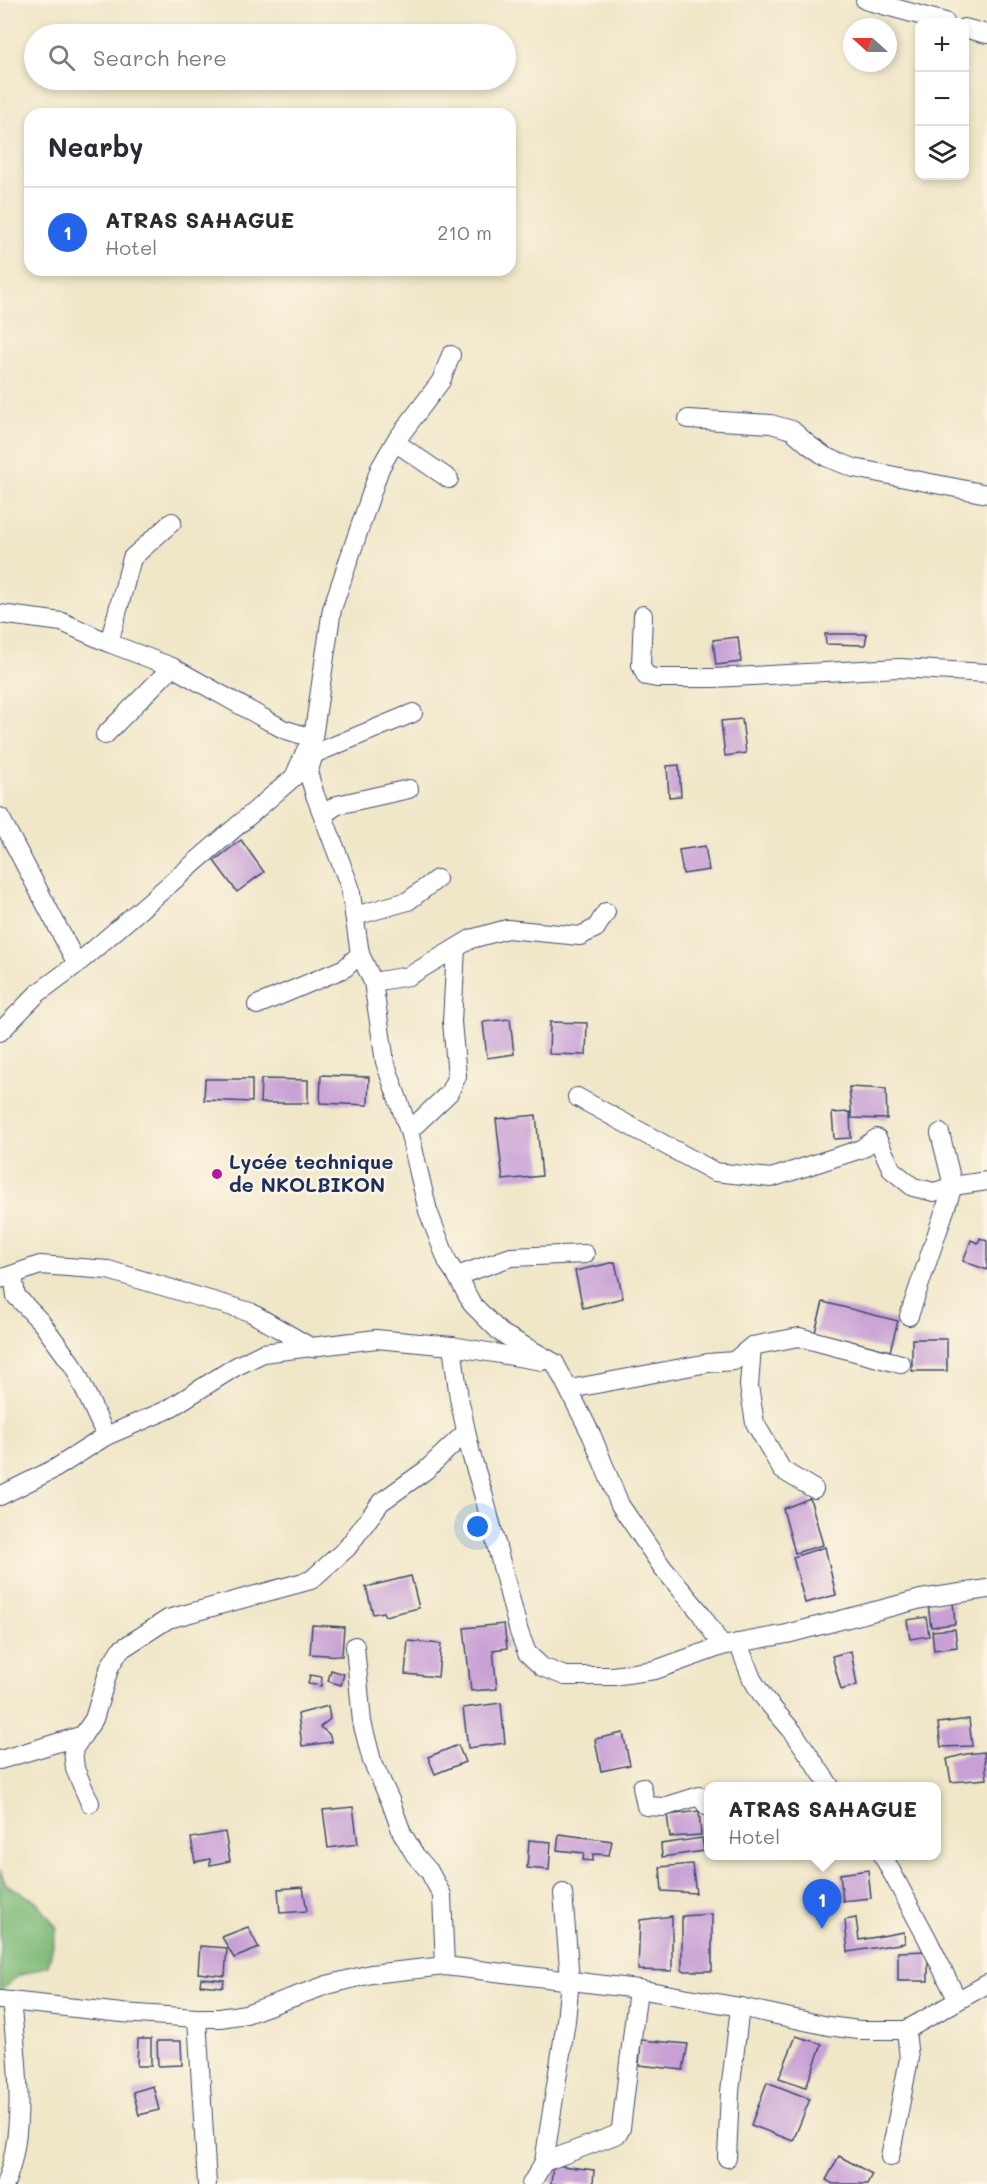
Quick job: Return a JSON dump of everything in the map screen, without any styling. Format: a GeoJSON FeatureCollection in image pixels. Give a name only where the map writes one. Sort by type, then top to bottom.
{"type":"FeatureCollection","features":[{"type":"Feature","properties":{"kind":"street"},"geometry":{"type":"LineString","coordinates":[[865,0],[930,18]]}},
{"type":"Feature","properties":{"kind":"street"},"geometry":{"type":"LineString","coordinates":[[969,29],[987,34]]}},
{"type":"Feature","properties":{"kind":"street"},"geometry":{"type":"LineString","coordinates":[[451,355],[441,381],[395,442],[380,468],[332,609],[308,772],[350,887],[360,954],[373,982],[386,1062],[409,1131],[428,1211],[448,1263],[472,1304],[501,1333],[555,1363],[592,1436],[620,1505],[663,1568],[730,1644],[764,1698],[794,1733],[826,1782]]}},
{"type":"Feature","properties":{"kind":"street"},"geometry":{"type":"LineString","coordinates":[[688,419],[771,424],[792,430],[826,457],[854,468],[987,494]]}},
{"type":"Feature","properties":{"kind":"street"},"geometry":{"type":"LineString","coordinates":[[395,442],[448,479]]}},
{"type":"Feature","properties":{"kind":"street"},"geometry":{"type":"LineString","coordinates":[[109,643],[132,558],[172,522]]}},
{"type":"Feature","properties":{"kind":"street"},"geometry":{"type":"LineString","coordinates":[[0,614],[62,622],[172,667],[283,729],[312,738]]}},
{"type":"Feature","properties":{"kind":"street"},"geometry":{"type":"LineString","coordinates":[[643,615],[641,665],[646,676],[657,678],[714,678],[899,668],[987,673]]}},
{"type":"Feature","properties":{"kind":"street"},"geometry":{"type":"LineString","coordinates":[[105,735],[172,667]]}},
{"type":"Feature","properties":{"kind":"street"},"geometry":{"type":"LineString","coordinates":[[308,772],[314,754],[413,712]]}},
{"type":"Feature","properties":{"kind":"street"},"geometry":{"type":"LineString","coordinates":[[0,1032],[38,993],[77,964],[294,777],[312,738]]}},
{"type":"Feature","properties":{"kind":"street"},"geometry":{"type":"LineString","coordinates":[[322,815],[337,805],[409,789]]}},
{"type":"Feature","properties":{"kind":"street"},"geometry":{"type":"LineString","coordinates":[[0,817],[77,964]]}},
{"type":"Feature","properties":{"kind":"street"},"geometry":{"type":"LineString","coordinates":[[354,916],[408,901],[437,879]]}},
{"type":"Feature","properties":{"kind":"street"},"geometry":{"type":"LineString","coordinates":[[373,982],[409,976],[471,939],[507,929],[580,936],[596,928],[606,912]]}},
{"type":"Feature","properties":{"kind":"street"},"geometry":{"type":"LineString","coordinates":[[409,1131],[449,1093],[457,1076],[452,1022],[456,948]]}},
{"type":"Feature","properties":{"kind":"street"},"geometry":{"type":"LineString","coordinates":[[257,1005],[345,968],[360,954]]}},
{"type":"Feature","properties":{"kind":"street"},"geometry":{"type":"LineString","coordinates":[[577,1096],[716,1172],[771,1178],[861,1149],[877,1138],[892,1170],[913,1187],[934,1192],[953,1186],[987,1181]]}},
{"type":"Feature","properties":{"kind":"street"},"geometry":{"type":"LineString","coordinates":[[909,1316],[953,1186],[940,1133]]}},
{"type":"Feature","properties":{"kind":"street"},"geometry":{"type":"LineString","coordinates":[[457,1276],[510,1257],[585,1254]]}},
{"type":"Feature","properties":{"kind":"street"},"geometry":{"type":"LineString","coordinates":[[106,1436],[74,1367],[41,1322],[16,1296],[6,1277],[40,1265],[108,1270],[250,1312],[312,1348]]}},
{"type":"Feature","properties":{"kind":"street"},"geometry":{"type":"LineString","coordinates":[[570,1389],[708,1363],[734,1361],[752,1346],[799,1337],[901,1364]]}},
{"type":"Feature","properties":{"kind":"street"},"geometry":{"type":"LineString","coordinates":[[0,1496],[56,1468],[106,1436],[167,1410],[235,1367],[263,1353],[376,1339],[453,1346],[555,1363]]}},
{"type":"Feature","properties":{"kind":"street"},"geometry":{"type":"LineString","coordinates":[[453,1346],[466,1432],[519,1632],[527,1653],[542,1667],[565,1676],[613,1676],[655,1670],[730,1644],[787,1635],[921,1599],[987,1589]]}},
{"type":"Feature","properties":{"kind":"street"},"geometry":{"type":"LineString","coordinates":[[752,1346],[749,1386],[755,1423],[783,1470],[814,1489]]}},
{"type":"Feature","properties":{"kind":"street"},"geometry":{"type":"LineString","coordinates":[[90,1803],[75,1769],[73,1750],[94,1719],[110,1666],[120,1650],[168,1619],[311,1580],[347,1548],[381,1502],[426,1470],[466,1432]]}},
{"type":"Feature","properties":{"kind":"street"},"geometry":{"type":"LineString","coordinates":[[355,1646],[362,1722],[372,1761],[402,1833],[415,1856],[429,1871],[442,1895],[445,1966]]}},
{"type":"Feature","properties":{"kind":"street"},"geometry":{"type":"LineString","coordinates":[[0,1761],[83,1735]]}},
{"type":"Feature","properties":{"kind":"street"},"geometry":{"type":"LineString","coordinates":[[642,1787],[646,1806],[664,1807],[699,1796],[704,1802]]}},
{"type":"Feature","properties":{"kind":"street"},"geometry":{"type":"LineString","coordinates":[[885,1860],[957,2000]]}},
{"type":"Feature","properties":{"kind":"street"},"geometry":{"type":"LineString","coordinates":[[531,2184],[544,2162],[566,2021],[570,1980],[563,1893]]}},
{"type":"Feature","properties":{"kind":"street"},"geometry":{"type":"LineString","coordinates":[[5,2184],[12,2167],[17,2128],[15,2033],[5,2001],[197,2018],[246,2014],[327,1985],[371,1974],[445,1966],[638,1989],[740,2007],[828,2026],[859,2030],[906,2030],[987,1984]]}},
{"type":"Feature","properties":{"kind":"street"},"geometry":{"type":"LineString","coordinates":[[544,2162],[618,2134],[621,2128],[638,1989]]}},
{"type":"Feature","properties":{"kind":"street"},"geometry":{"type":"LineString","coordinates":[[727,2158],[730,2091],[740,2007]]}},
{"type":"Feature","properties":{"kind":"street"},"geometry":{"type":"LineString","coordinates":[[197,2018],[207,2184]]}},
{"type":"Feature","properties":{"kind":"street"},"geometry":{"type":"LineString","coordinates":[[890,2157],[909,2059],[906,2030]]}},
{"type":"Feature","properties":{"kind":"green space"},"geometry":{"type":"Polygon","coordinates":[[[0,1871],[6,1884],[37,1902],[57,1928],[48,1966],[18,1976],[0,1991],[0,1871]]]}},
{"type":"Feature","properties":{"kind":"building"},"geometry":{"type":"Polygon","coordinates":[[[825,634],[867,634],[865,645],[826,644],[825,634]]]}},
{"type":"Feature","properties":{"kind":"building"},"geometry":{"type":"Polygon","coordinates":[[[738,637],[741,662],[716,665],[713,640],[738,637]]]}},
{"type":"Feature","properties":{"kind":"building"},"geometry":{"type":"Polygon","coordinates":[[[742,719],[746,753],[725,756],[721,721],[742,719]]]}},
{"type":"Feature","properties":{"kind":"building"},"geometry":{"type":"Polygon","coordinates":[[[679,765],[681,796],[669,797],[667,766],[679,765]]]}},
{"type":"Feature","properties":{"kind":"building"},"geometry":{"type":"Polygon","coordinates":[[[241,840],[264,872],[237,892],[214,861],[241,840]]]}},
{"type":"Feature","properties":{"kind":"building"},"geometry":{"type":"Polygon","coordinates":[[[705,846],[709,870],[683,874],[679,850],[705,846]]]}},
{"type":"Feature","properties":{"kind":"building"},"geometry":{"type":"Polygon","coordinates":[[[510,1019],[514,1054],[487,1058],[483,1022],[510,1019]]]}},
{"type":"Feature","properties":{"kind":"building"},"geometry":{"type":"Polygon","coordinates":[[[550,1022],[587,1023],[586,1055],[549,1054],[550,1022]]]}},
{"type":"Feature","properties":{"kind":"building"},"geometry":{"type":"Polygon","coordinates":[[[321,1075],[369,1077],[368,1105],[320,1103],[321,1075]]]}},
{"type":"Feature","properties":{"kind":"building"},"geometry":{"type":"Polygon","coordinates":[[[205,1079],[252,1079],[252,1102],[204,1100],[205,1079]]]}},
{"type":"Feature","properties":{"kind":"building"},"geometry":{"type":"Polygon","coordinates":[[[261,1079],[308,1080],[308,1103],[260,1103],[261,1079]]]}},
{"type":"Feature","properties":{"kind":"building"},"geometry":{"type":"Polygon","coordinates":[[[849,1087],[886,1089],[887,1119],[852,1118],[849,1087]]]}},
{"type":"Feature","properties":{"kind":"building"},"geometry":{"type":"Polygon","coordinates":[[[850,1112],[851,1138],[834,1139],[832,1113],[850,1112]]]}},
{"type":"Feature","properties":{"kind":"building"},"geometry":{"type":"Polygon","coordinates":[[[536,1115],[542,1176],[503,1180],[496,1119],[536,1115]]]}},
{"type":"Feature","properties":{"kind":"building"},"geometry":{"type":"Polygon","coordinates":[[[980,1238],[987,1241],[987,1270],[963,1261],[971,1240],[978,1243],[980,1238]]]}},
{"type":"Feature","properties":{"kind":"building"},"geometry":{"type":"Polygon","coordinates":[[[615,1262],[623,1298],[583,1308],[575,1271],[615,1262]]]}},
{"type":"Feature","properties":{"kind":"building"},"geometry":{"type":"Polygon","coordinates":[[[823,1302],[898,1321],[890,1351],[815,1332],[823,1302]]]}},
{"type":"Feature","properties":{"kind":"building"},"geometry":{"type":"Polygon","coordinates":[[[912,1339],[947,1339],[947,1371],[912,1371],[912,1339]]]}},
{"type":"Feature","properties":{"kind":"building"},"geometry":{"type":"Polygon","coordinates":[[[810,1498],[823,1545],[795,1553],[783,1509],[810,1498]]]}},
{"type":"Feature","properties":{"kind":"building"},"geometry":{"type":"Polygon","coordinates":[[[825,1547],[836,1595],[805,1603],[793,1557],[825,1547]]]}},
{"type":"Feature","properties":{"kind":"building"},"geometry":{"type":"Polygon","coordinates":[[[411,1576],[419,1608],[385,1616],[383,1612],[373,1614],[366,1587],[411,1576]]]}},
{"type":"Feature","properties":{"kind":"building"},"geometry":{"type":"Polygon","coordinates":[[[953,1602],[955,1624],[931,1627],[928,1605],[953,1602]]]}},
{"type":"Feature","properties":{"kind":"building"},"geometry":{"type":"Polygon","coordinates":[[[926,1617],[929,1636],[910,1639],[907,1620],[926,1617]]]}},
{"type":"Feature","properties":{"kind":"building"},"geometry":{"type":"Polygon","coordinates":[[[504,1624],[507,1648],[493,1650],[497,1689],[471,1691],[464,1628],[504,1624]]]}},
{"type":"Feature","properties":{"kind":"building"},"geometry":{"type":"Polygon","coordinates":[[[312,1625],[344,1627],[342,1656],[310,1654],[312,1625]]]}},
{"type":"Feature","properties":{"kind":"building"},"geometry":{"type":"Polygon","coordinates":[[[955,1629],[957,1647],[934,1650],[932,1631],[955,1629]]]}},
{"type":"Feature","properties":{"kind":"building"},"geometry":{"type":"Polygon","coordinates":[[[408,1641],[441,1644],[438,1677],[405,1674],[408,1641]]]}},
{"type":"Feature","properties":{"kind":"building"},"geometry":{"type":"Polygon","coordinates":[[[851,1651],[857,1685],[841,1690],[832,1656],[851,1651]]]}},
{"type":"Feature","properties":{"kind":"building"},"geometry":{"type":"Polygon","coordinates":[[[331,1670],[344,1674],[341,1685],[328,1681],[331,1670]]]}},
{"type":"Feature","properties":{"kind":"building"},"geometry":{"type":"Polygon","coordinates":[[[310,1675],[322,1677],[321,1686],[308,1684],[310,1675]]]}},
{"type":"Feature","properties":{"kind":"building"},"geometry":{"type":"Polygon","coordinates":[[[501,1703],[505,1743],[468,1748],[463,1708],[501,1703]]]}},
{"type":"Feature","properties":{"kind":"building"},"geometry":{"type":"Polygon","coordinates":[[[328,1706],[330,1719],[320,1727],[329,1734],[332,1742],[302,1746],[298,1714],[328,1706]]]}},
{"type":"Feature","properties":{"kind":"building"},"geometry":{"type":"Polygon","coordinates":[[[969,1719],[972,1746],[941,1747],[938,1723],[969,1719]]]}},
{"type":"Feature","properties":{"kind":"building"},"geometry":{"type":"Polygon","coordinates":[[[623,1733],[630,1765],[601,1771],[595,1739],[623,1733]]]}},
{"type":"Feature","properties":{"kind":"building"},"geometry":{"type":"Polygon","coordinates":[[[458,1745],[465,1762],[435,1774],[428,1757],[458,1745]]]}},
{"type":"Feature","properties":{"kind":"building"},"geometry":{"type":"Polygon","coordinates":[[[984,1752],[987,1779],[951,1782],[947,1759],[984,1752]]]}},
{"type":"Feature","properties":{"kind":"building"},"geometry":{"type":"Polygon","coordinates":[[[353,1807],[358,1844],[328,1848],[323,1810],[353,1807]]]}},
{"type":"Feature","properties":{"kind":"building"},"geometry":{"type":"Polygon","coordinates":[[[699,1811],[701,1835],[670,1837],[667,1815],[699,1811]]]}},
{"type":"Feature","properties":{"kind":"building"},"geometry":{"type":"Polygon","coordinates":[[[225,1832],[230,1861],[210,1865],[210,1859],[195,1862],[191,1838],[225,1832]]]}},
{"type":"Feature","properties":{"kind":"building"},"geometry":{"type":"Polygon","coordinates":[[[559,1834],[612,1841],[609,1855],[593,1854],[593,1861],[583,1860],[584,1853],[557,1850],[559,1834]]]}},
{"type":"Feature","properties":{"kind":"building"},"geometry":{"type":"Polygon","coordinates":[[[702,1838],[704,1851],[662,1857],[661,1844],[702,1838]]]}},
{"type":"Feature","properties":{"kind":"building"},"geometry":{"type":"Polygon","coordinates":[[[529,1840],[551,1842],[549,1870],[527,1868],[529,1840]]]}},
{"type":"Feature","properties":{"kind":"building"},"geometry":{"type":"Polygon","coordinates":[[[692,1864],[696,1893],[662,1891],[660,1867],[692,1864]]]}},
{"type":"Feature","properties":{"kind":"building"},"geometry":{"type":"Polygon","coordinates":[[[868,1870],[871,1898],[843,1901],[840,1874],[868,1870]]]}},
{"type":"Feature","properties":{"kind":"building"},"geometry":{"type":"Polygon","coordinates":[[[303,1887],[307,1911],[280,1913],[278,1889],[303,1887]]]}},
{"type":"Feature","properties":{"kind":"building"},"geometry":{"type":"Polygon","coordinates":[[[712,1914],[712,1971],[682,1971],[682,1916],[712,1914]]]}},
{"type":"Feature","properties":{"kind":"building"},"geometry":{"type":"Polygon","coordinates":[[[672,1916],[672,1971],[638,1970],[640,1920],[672,1916]]]}},
{"type":"Feature","properties":{"kind":"building"},"geometry":{"type":"Polygon","coordinates":[[[856,1918],[859,1940],[904,1932],[905,1943],[848,1952],[845,1920],[856,1918]]]}},
{"type":"Feature","properties":{"kind":"building"},"geometry":{"type":"Polygon","coordinates":[[[248,1927],[259,1948],[234,1958],[222,1937],[248,1927]]]}},
{"type":"Feature","properties":{"kind":"building"},"geometry":{"type":"Polygon","coordinates":[[[200,1946],[227,1948],[225,1976],[198,1973],[200,1946]]]}},
{"type":"Feature","properties":{"kind":"building"},"geometry":{"type":"Polygon","coordinates":[[[928,1951],[928,1981],[898,1981],[898,1952],[928,1951]]]}},
{"type":"Feature","properties":{"kind":"building"},"geometry":{"type":"Polygon","coordinates":[[[201,1978],[224,1980],[223,1987],[200,1985],[201,1978]]]}},
{"type":"Feature","properties":{"kind":"building"},"geometry":{"type":"Polygon","coordinates":[[[796,2036],[822,2044],[806,2087],[779,2078],[796,2036]]]}},
{"type":"Feature","properties":{"kind":"building"},"geometry":{"type":"Polygon","coordinates":[[[138,2039],[151,2039],[151,2066],[137,2066],[138,2039]]]}},
{"type":"Feature","properties":{"kind":"building"},"geometry":{"type":"Polygon","coordinates":[[[641,2040],[688,2044],[683,2070],[639,2065],[641,2040]]]}},
{"type":"Feature","properties":{"kind":"building"},"geometry":{"type":"Polygon","coordinates":[[[157,2041],[181,2041],[182,2065],[158,2066],[157,2041]]]}},
{"type":"Feature","properties":{"kind":"building"},"geometry":{"type":"Polygon","coordinates":[[[767,2082],[810,2099],[793,2141],[751,2125],[767,2082]]]}},
{"type":"Feature","properties":{"kind":"building"},"geometry":{"type":"Polygon","coordinates":[[[153,2086],[159,2110],[139,2115],[133,2092],[153,2086]]]}},
{"type":"Feature","properties":{"kind":"building"},"geometry":{"type":"Polygon","coordinates":[[[839,2156],[872,2174],[867,2184],[833,2184],[826,2180],[839,2156]]]}},
{"type":"Feature","properties":{"kind":"building"},"geometry":{"type":"Polygon","coordinates":[[[553,2165],[594,2170],[593,2184],[551,2184],[553,2165]]]}},
{"type":"Feature","properties":{"kind":"place","name":"Lycée technique de NKOLBIKON"},"geometry":{"type":"Point","coordinates":[217,1174]}},
{"type":"Feature","properties":{"kind":"place","name":"ATRAS SAHAGUE"},"geometry":{"type":"Point","coordinates":[822,1929]}}]}
